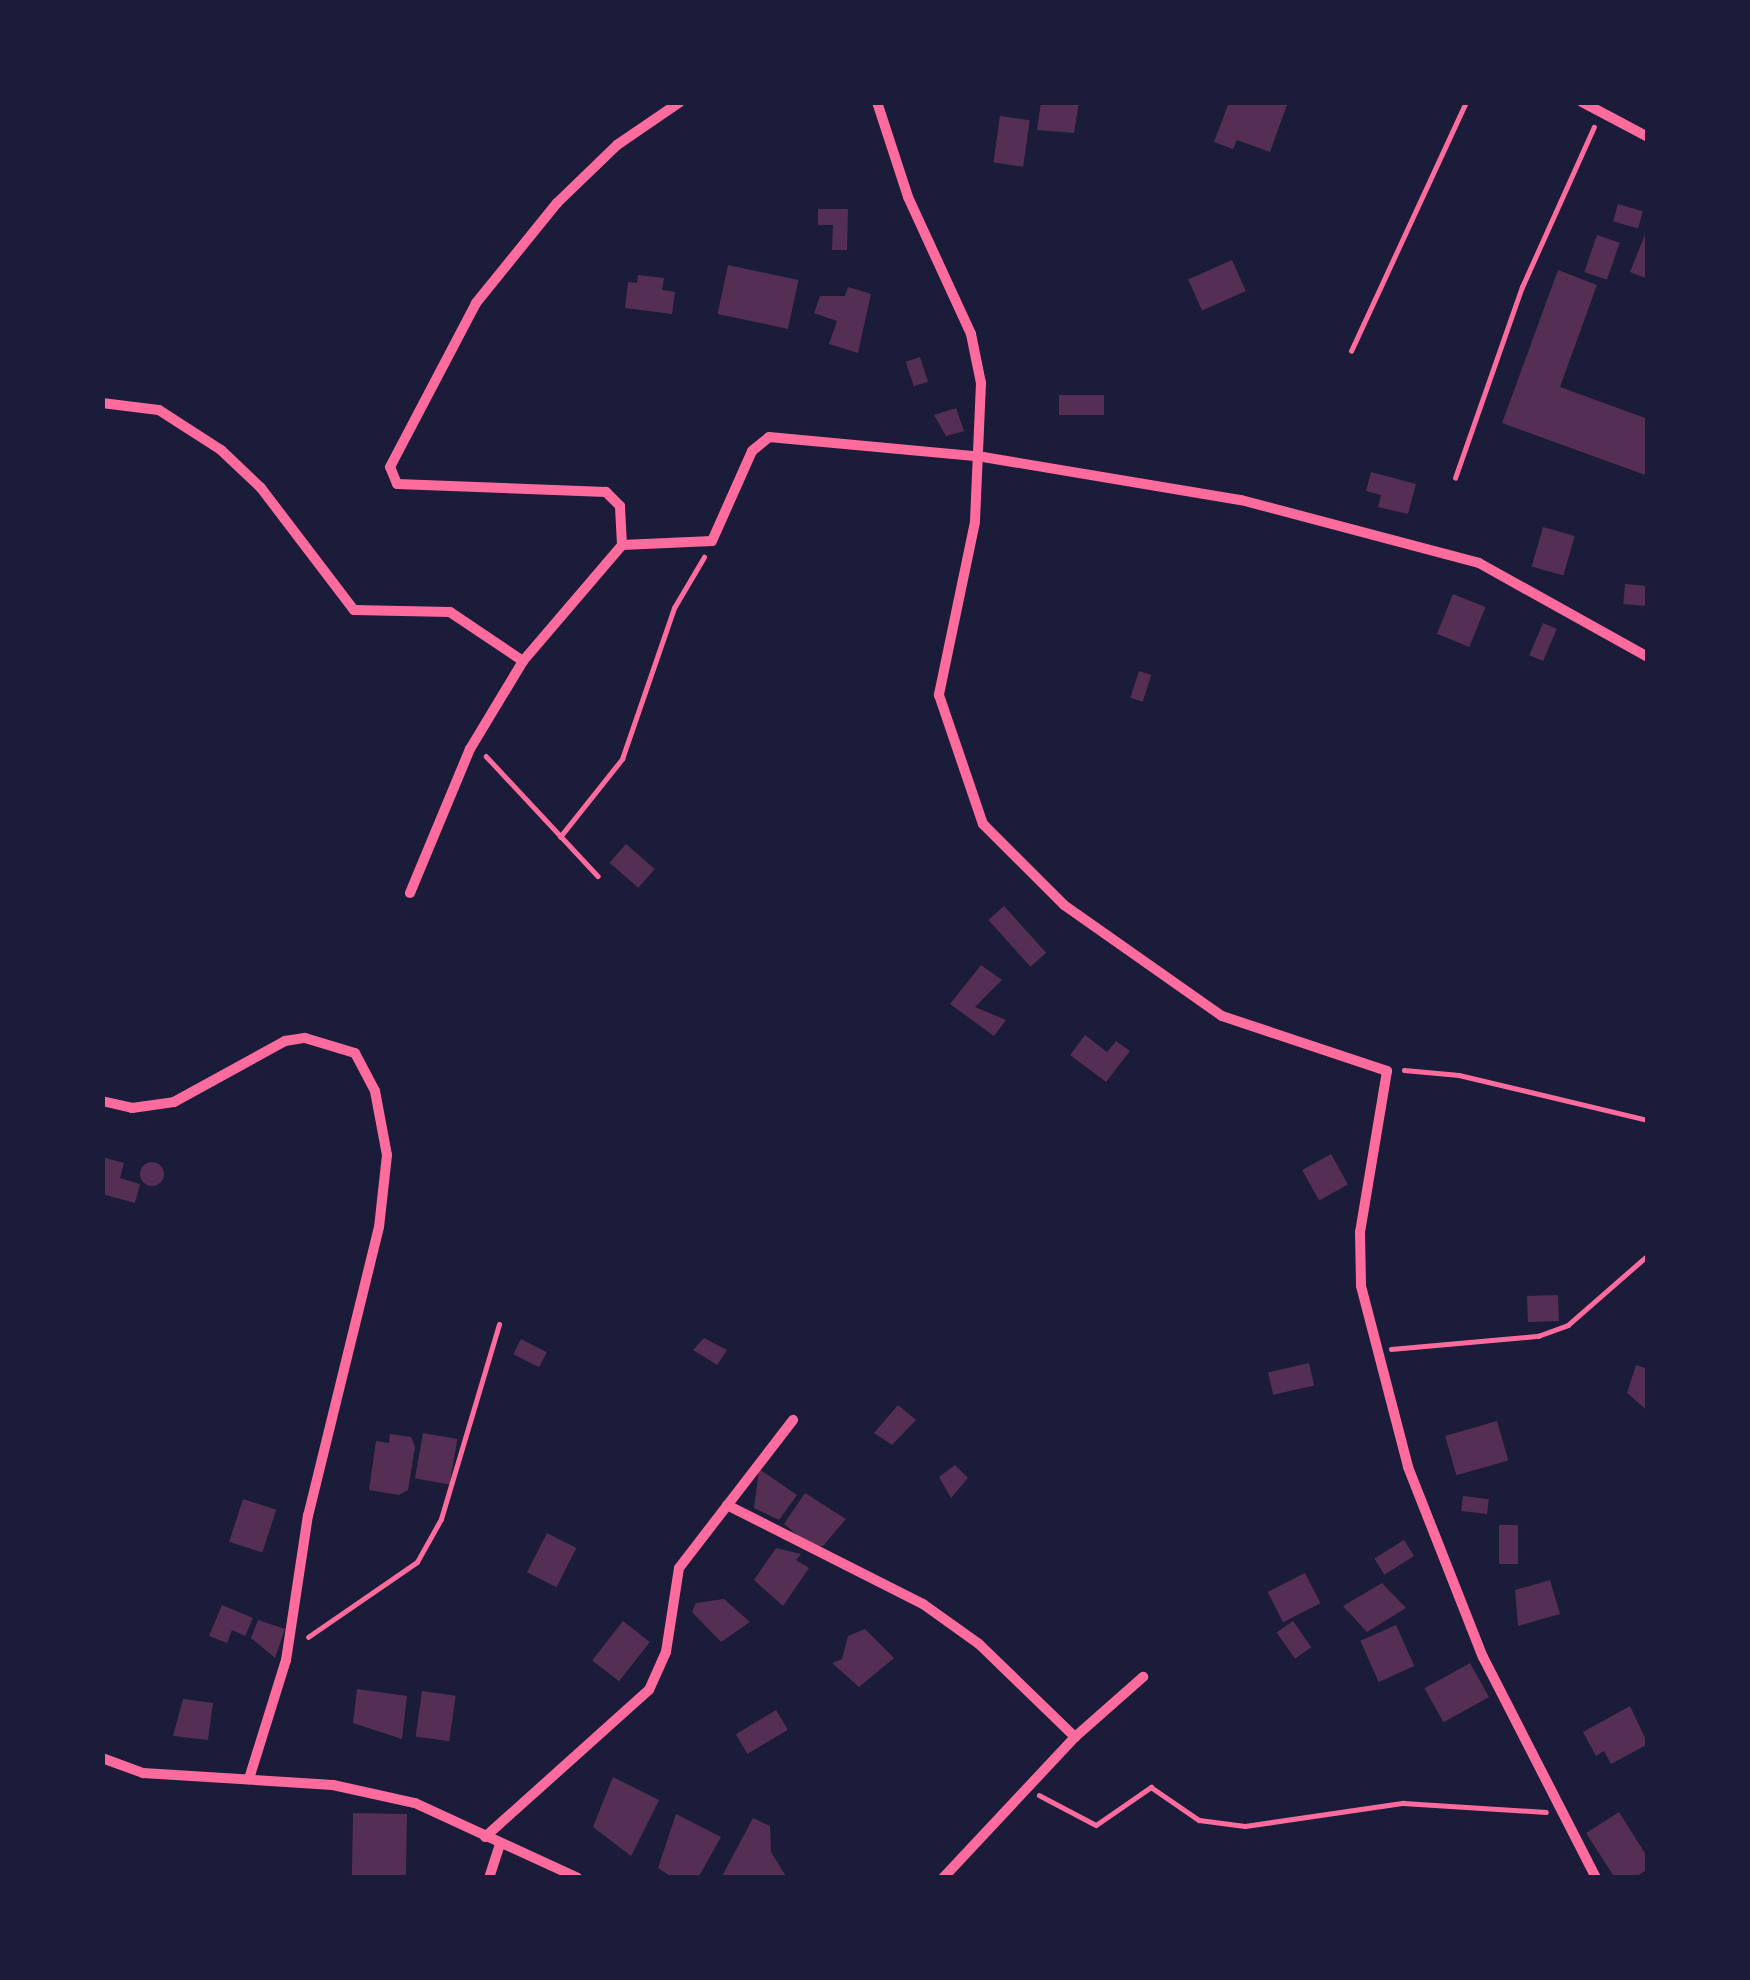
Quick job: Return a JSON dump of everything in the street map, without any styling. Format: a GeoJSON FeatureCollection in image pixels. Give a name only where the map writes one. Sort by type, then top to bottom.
{"type":"FeatureCollection","features":[{"type":"Feature","properties":{"kind":"street"},"geometry":{"type":"LineString","coordinates":[[410,893],[470,749],[524,661],[622,545],[620,506],[605,492],[397,484],[390,467],[476,303],[557,203],[617,146],[680,102]]}},
{"type":"Feature","properties":{"kind":"street"},"geometry":{"type":"LineString","coordinates":[[877,102],[908,197],[971,334],[983,457],[939,695],[983,824],[1064,905],[1222,1016],[1387,1071],[1360,1232],[1361,1286],[1408,1467],[1483,1657],[1557,1812],[1596,1878]]}},
{"type":"Feature","properties":{"kind":"street"},"geometry":{"type":"LineString","coordinates":[[1582,102],[1648,136]]}},
{"type":"Feature","properties":{"kind":"street"},"geometry":{"type":"LineString","coordinates":[[102,403],[159,410],[220,450],[261,488],[354,610],[450,612],[524,661]]}},
{"type":"Feature","properties":{"kind":"street"},"geometry":{"type":"LineString","coordinates":[[622,545],[712,541],[752,451],[769,437],[983,457],[1164,481],[1480,563],[1648,657]]}},
{"type":"Feature","properties":{"kind":"street"},"geometry":{"type":"LineString","coordinates":[[102,1101],[132,1108],[173,1102],[285,1041],[305,1038],[355,1053],[375,1091],[387,1155],[379,1227],[308,1515],[288,1650],[249,1778]]}},
{"type":"Feature","properties":{"kind":"street"},"geometry":{"type":"LineString","coordinates":[[485,1837],[650,1690],[666,1652],[679,1568],[794,1420]]}},
{"type":"Feature","properties":{"kind":"street"},"geometry":{"type":"LineString","coordinates":[[727,1505],[922,1604],[979,1644],[1075,1737]]}},
{"type":"Feature","properties":{"kind":"street"},"geometry":{"type":"LineString","coordinates":[[944,1878],[1075,1737],[1143,1677]]}},
{"type":"Feature","properties":{"kind":"street"},"geometry":{"type":"LineString","coordinates":[[102,1758],[143,1773],[249,1778],[415,1803],[578,1878]]}},
{"type":"Feature","properties":{"kind":"street"},"geometry":{"type":"LineString","coordinates":[[489,1878],[500,1844]]}},
{"type":"Feature","properties":{"kind":"path"},"geometry":{"type":"LineString","coordinates":[[1351,351],[1466,102]]}},
{"type":"Feature","properties":{"kind":"path"},"geometry":{"type":"LineString","coordinates":[[1455,478],[1522,287],[1599,107]]}},
{"type":"Feature","properties":{"kind":"path"},"geometry":{"type":"LineString","coordinates":[[560,837],[622,759],[674,608],[712,541]]}},
{"type":"Feature","properties":{"kind":"path"},"geometry":{"type":"LineString","coordinates":[[470,749],[502,766],[598,876]]}},
{"type":"Feature","properties":{"kind":"path"},"geometry":{"type":"LineString","coordinates":[[1387,1071],[1459,1075],[1648,1120]]}},
{"type":"Feature","properties":{"kind":"path"},"geometry":{"type":"LineString","coordinates":[[1379,1350],[1553,1331],[1648,1255]]}},
{"type":"Feature","properties":{"kind":"path"},"geometry":{"type":"LineString","coordinates":[[288,1650],[417,1562],[440,1519],[499,1324]]}},
{"type":"Feature","properties":{"kind":"path"},"geometry":{"type":"LineString","coordinates":[[1026,1789],[1096,1825],[1151,1786],[1199,1820],[1244,1826],[1403,1803],[1557,1812]]}},
{"type":"Feature","properties":{"kind":"building"},"geometry":{"type":"Polygon","coordinates":[[[1041,102],[1079,102],[1074,133],[1037,130],[1041,102]]]}},
{"type":"Feature","properties":{"kind":"building"},"geometry":{"type":"Polygon","coordinates":[[[1229,102],[1288,102],[1270,152],[1237,140],[1233,149],[1214,142],[1229,102]]]}},
{"type":"Feature","properties":{"kind":"building"},"geometry":{"type":"Polygon","coordinates":[[[1000,116],[1030,120],[1023,167],[993,163],[1000,116]]]}},
{"type":"Feature","properties":{"kind":"building"},"geometry":{"type":"Polygon","coordinates":[[[1618,204],[1643,211],[1638,228],[1613,221],[1618,204]]]}},
{"type":"Feature","properties":{"kind":"building"},"geometry":{"type":"Polygon","coordinates":[[[818,209],[848,209],[847,250],[832,250],[833,225],[818,225],[818,209]]]}},
{"type":"Feature","properties":{"kind":"building"},"geometry":{"type":"Polygon","coordinates":[[[1648,227],[1648,279],[1630,272],[1648,227]]]}},
{"type":"Feature","properties":{"kind":"building"},"geometry":{"type":"Polygon","coordinates":[[[1597,235],[1620,243],[1607,280],[1584,272],[1597,235]]]}},
{"type":"Feature","properties":{"kind":"building"},"geometry":{"type":"Polygon","coordinates":[[[1232,260],[1246,291],[1202,311],[1188,280],[1232,260]]]}},
{"type":"Feature","properties":{"kind":"building"},"geometry":{"type":"Polygon","coordinates":[[[728,265],[798,280],[788,329],[718,314],[728,265]]]}},
{"type":"Feature","properties":{"kind":"building"},"geometry":{"type":"Polygon","coordinates":[[[1558,270],[1597,285],[1560,387],[1648,419],[1648,476],[1502,423],[1558,270]]]}},
{"type":"Feature","properties":{"kind":"building"},"geometry":{"type":"Polygon","coordinates":[[[638,275],[664,278],[662,290],[675,292],[672,314],[625,308],[628,282],[637,283],[638,275]]]}},
{"type":"Feature","properties":{"kind":"building"},"geometry":{"type":"Polygon","coordinates":[[[848,287],[871,294],[858,353],[829,344],[837,321],[814,313],[820,296],[845,296],[848,287]]]}},
{"type":"Feature","properties":{"kind":"building"},"geometry":{"type":"Polygon","coordinates":[[[920,357],[928,382],[914,386],[906,362],[920,357]]]}},
{"type":"Feature","properties":{"kind":"building"},"geometry":{"type":"Polygon","coordinates":[[[1059,395],[1104,395],[1104,415],[1059,415],[1059,395]]]}},
{"type":"Feature","properties":{"kind":"building"},"geometry":{"type":"Polygon","coordinates":[[[956,408],[964,431],[946,436],[934,415],[956,408]]]}},
{"type":"Feature","properties":{"kind":"building"},"geometry":{"type":"Polygon","coordinates":[[[1371,472],[1416,484],[1408,514],[1378,507],[1381,495],[1366,491],[1371,472]]]}},
{"type":"Feature","properties":{"kind":"building"},"geometry":{"type":"Polygon","coordinates":[[[1543,527],[1575,536],[1563,576],[1532,566],[1543,527]]]}},
{"type":"Feature","properties":{"kind":"building"},"geometry":{"type":"Polygon","coordinates":[[[1625,584],[1648,586],[1646,606],[1623,604],[1625,584]]]}},
{"type":"Feature","properties":{"kind":"building"},"geometry":{"type":"Polygon","coordinates":[[[1453,594],[1485,607],[1469,647],[1437,634],[1453,594]]]}},
{"type":"Feature","properties":{"kind":"building"},"geometry":{"type":"Polygon","coordinates":[[[1543,623],[1557,629],[1543,661],[1529,655],[1543,623]]]}},
{"type":"Feature","properties":{"kind":"building"},"geometry":{"type":"Polygon","coordinates":[[[1139,671],[1151,675],[1143,702],[1130,698],[1139,671]]]}},
{"type":"Feature","properties":{"kind":"building"},"geometry":{"type":"Polygon","coordinates":[[[626,844],[655,869],[638,888],[610,863],[626,844]]]}},
{"type":"Feature","properties":{"kind":"building"},"geometry":{"type":"Polygon","coordinates":[[[1004,906],[1046,953],[1031,967],[988,920],[1004,906]]]}},
{"type":"Feature","properties":{"kind":"building"},"geometry":{"type":"Polygon","coordinates":[[[981,965],[1002,980],[975,1007],[1006,1020],[994,1036],[950,1004],[981,965]]]}},
{"type":"Feature","properties":{"kind":"building"},"geometry":{"type":"Polygon","coordinates":[[[1085,1035],[1107,1052],[1116,1041],[1130,1051],[1106,1082],[1070,1055],[1085,1035]]]}},
{"type":"Feature","properties":{"kind":"building"},"geometry":{"type":"Polygon","coordinates":[[[1331,1154],[1348,1185],[1319,1201],[1302,1170],[1331,1154]]]}},
{"type":"Feature","properties":{"kind":"building"},"geometry":{"type":"Polygon","coordinates":[[[102,1157],[124,1163],[120,1178],[140,1184],[135,1203],[102,1194],[102,1157]]]}},
{"type":"Feature","properties":{"kind":"building"},"geometry":{"type":"Polygon","coordinates":[[[152,1162],[164,1174],[152,1186],[140,1174],[152,1162]]]}},
{"type":"Feature","properties":{"kind":"building"},"geometry":{"type":"Polygon","coordinates":[[[1558,1295],[1559,1321],[1528,1322],[1527,1296],[1558,1295]]]}},
{"type":"Feature","properties":{"kind":"building"},"geometry":{"type":"Polygon","coordinates":[[[704,1338],[727,1350],[717,1365],[693,1350],[704,1338]]]}},
{"type":"Feature","properties":{"kind":"building"},"geometry":{"type":"Polygon","coordinates":[[[521,1339],[547,1352],[539,1367],[513,1354],[521,1339]]]}},
{"type":"Feature","properties":{"kind":"building"},"geometry":{"type":"Polygon","coordinates":[[[1309,1363],[1314,1385],[1273,1395],[1268,1372],[1309,1363]]]}},
{"type":"Feature","properties":{"kind":"building"},"geometry":{"type":"Polygon","coordinates":[[[1636,1365],[1648,1369],[1648,1411],[1627,1393],[1636,1365]]]}},
{"type":"Feature","properties":{"kind":"building"},"geometry":{"type":"Polygon","coordinates":[[[898,1405],[916,1420],[892,1445],[874,1433],[898,1405]]]}},
{"type":"Feature","properties":{"kind":"building"},"geometry":{"type":"Polygon","coordinates":[[[1497,1421],[1508,1460],[1456,1475],[1445,1436],[1497,1421]]]}},
{"type":"Feature","properties":{"kind":"building"},"geometry":{"type":"Polygon","coordinates":[[[423,1433],[457,1439],[449,1484],[415,1478],[423,1433]]]}},
{"type":"Feature","properties":{"kind":"building"},"geometry":{"type":"Polygon","coordinates":[[[390,1434],[411,1437],[415,1447],[408,1490],[399,1495],[369,1490],[376,1441],[389,1443],[390,1434]]]}},
{"type":"Feature","properties":{"kind":"building"},"geometry":{"type":"Polygon","coordinates":[[[955,1465],[968,1478],[951,1498],[939,1477],[955,1465]]]}},
{"type":"Feature","properties":{"kind":"building"},"geometry":{"type":"Polygon","coordinates":[[[759,1469],[797,1495],[779,1520],[754,1508],[759,1469]]]}},
{"type":"Feature","properties":{"kind":"building"},"geometry":{"type":"Polygon","coordinates":[[[805,1493],[846,1519],[823,1546],[813,1548],[784,1524],[805,1493]]]}},
{"type":"Feature","properties":{"kind":"building"},"geometry":{"type":"Polygon","coordinates":[[[1463,1496],[1489,1499],[1487,1514],[1461,1511],[1463,1496]]]}},
{"type":"Feature","properties":{"kind":"building"},"geometry":{"type":"Polygon","coordinates":[[[243,1499],[276,1510],[262,1553],[229,1542],[243,1499]]]}},
{"type":"Feature","properties":{"kind":"building"},"geometry":{"type":"Polygon","coordinates":[[[1499,1525],[1518,1525],[1518,1564],[1499,1564],[1499,1525]]]}},
{"type":"Feature","properties":{"kind":"building"},"geometry":{"type":"Polygon","coordinates":[[[547,1533],[576,1548],[556,1587],[527,1572],[547,1533]]]}},
{"type":"Feature","properties":{"kind":"building"},"geometry":{"type":"Polygon","coordinates":[[[1404,1540],[1414,1556],[1384,1575],[1374,1559],[1404,1540]]]}},
{"type":"Feature","properties":{"kind":"building"},"geometry":{"type":"Polygon","coordinates":[[[776,1548],[801,1554],[796,1560],[809,1568],[783,1606],[754,1580],[776,1548]]]}},
{"type":"Feature","properties":{"kind":"building"},"geometry":{"type":"Polygon","coordinates":[[[1305,1573],[1320,1603],[1283,1622],[1268,1592],[1305,1573]]]}},
{"type":"Feature","properties":{"kind":"building"},"geometry":{"type":"Polygon","coordinates":[[[1550,1580],[1560,1614],[1518,1626],[1515,1590],[1550,1580]]]}},
{"type":"Feature","properties":{"kind":"building"},"geometry":{"type":"Polygon","coordinates":[[[1382,1583],[1406,1608],[1367,1632],[1343,1606],[1382,1583]]]}},
{"type":"Feature","properties":{"kind":"building"},"geometry":{"type":"Polygon","coordinates":[[[724,1599],[750,1622],[721,1642],[692,1612],[696,1603],[724,1599]]]}},
{"type":"Feature","properties":{"kind":"building"},"geometry":{"type":"Polygon","coordinates":[[[222,1605],[253,1618],[245,1636],[232,1630],[227,1643],[209,1636],[222,1605]]]}},
{"type":"Feature","properties":{"kind":"building"},"geometry":{"type":"Polygon","coordinates":[[[258,1620],[285,1629],[275,1658],[251,1638],[258,1620]]]}},
{"type":"Feature","properties":{"kind":"building"},"geometry":{"type":"Polygon","coordinates":[[[623,1621],[650,1642],[619,1681],[592,1660],[623,1621]]]}},
{"type":"Feature","properties":{"kind":"building"},"geometry":{"type":"Polygon","coordinates":[[[1293,1621],[1311,1647],[1295,1659],[1277,1632],[1293,1621]]]}},
{"type":"Feature","properties":{"kind":"building"},"geometry":{"type":"Polygon","coordinates":[[[1396,1625],[1414,1666],[1379,1682],[1360,1641],[1396,1625]]]}},
{"type":"Feature","properties":{"kind":"building"},"geometry":{"type":"Polygon","coordinates":[[[865,1629],[894,1658],[859,1687],[832,1663],[842,1659],[848,1636],[865,1629]]]}},
{"type":"Feature","properties":{"kind":"building"},"geometry":{"type":"Polygon","coordinates":[[[1470,1663],[1489,1697],[1443,1722],[1425,1688],[1470,1663]]]}},
{"type":"Feature","properties":{"kind":"building"},"geometry":{"type":"Polygon","coordinates":[[[357,1689],[407,1696],[402,1739],[353,1723],[357,1689]]]}},
{"type":"Feature","properties":{"kind":"building"},"geometry":{"type":"Polygon","coordinates":[[[422,1691],[456,1696],[449,1741],[416,1737],[422,1691]]]}},
{"type":"Feature","properties":{"kind":"building"},"geometry":{"type":"Polygon","coordinates":[[[183,1699],[213,1703],[208,1740],[173,1736],[183,1699]]]}},
{"type":"Feature","properties":{"kind":"building"},"geometry":{"type":"Polygon","coordinates":[[[1630,1706],[1648,1744],[1611,1764],[1604,1751],[1596,1756],[1583,1732],[1630,1706]]]}},
{"type":"Feature","properties":{"kind":"building"},"geometry":{"type":"Polygon","coordinates":[[[776,1710],[788,1730],[748,1754],[736,1734],[776,1710]]]}},
{"type":"Feature","properties":{"kind":"building"},"geometry":{"type":"Polygon","coordinates":[[[613,1777],[659,1800],[631,1856],[593,1827],[613,1777]]]}},
{"type":"Feature","properties":{"kind":"building"},"geometry":{"type":"Polygon","coordinates":[[[1619,1812],[1648,1858],[1648,1869],[1634,1878],[1615,1878],[1586,1833],[1619,1812]]]}},
{"type":"Feature","properties":{"kind":"building"},"geometry":{"type":"Polygon","coordinates":[[[353,1813],[407,1814],[406,1878],[352,1878],[353,1813]]]}},
{"type":"Feature","properties":{"kind":"building"},"geometry":{"type":"Polygon","coordinates":[[[676,1814],[721,1837],[698,1878],[673,1878],[658,1868],[676,1814]]]}},
{"type":"Feature","properties":{"kind":"building"},"geometry":{"type":"Polygon","coordinates":[[[753,1818],[770,1826],[771,1852],[787,1878],[721,1878],[753,1818]]]}}]}
